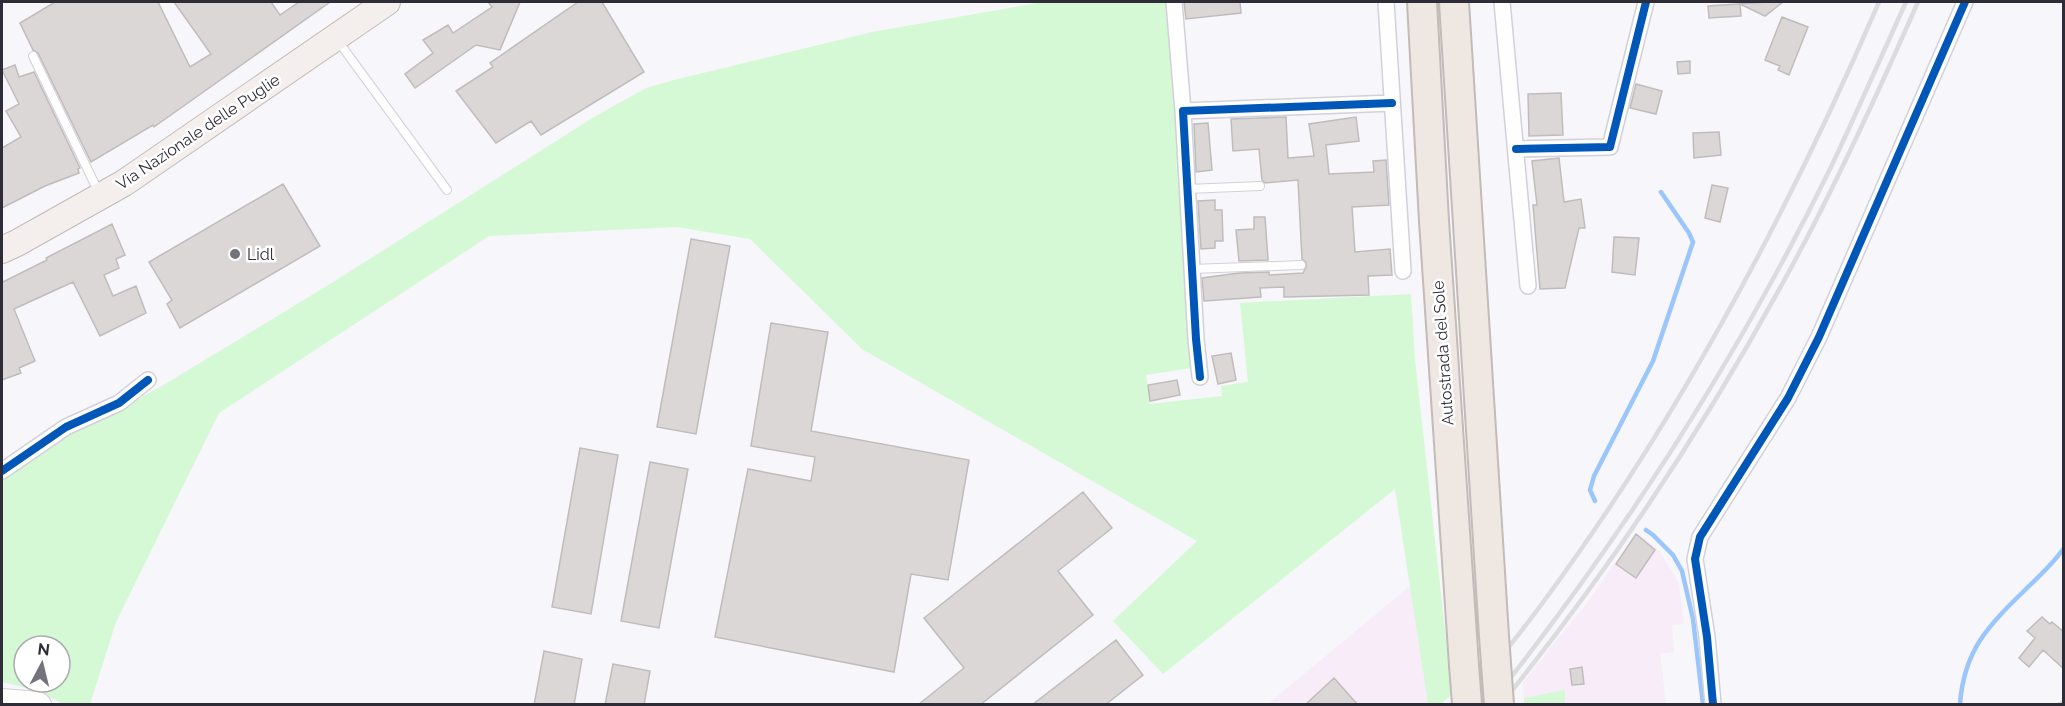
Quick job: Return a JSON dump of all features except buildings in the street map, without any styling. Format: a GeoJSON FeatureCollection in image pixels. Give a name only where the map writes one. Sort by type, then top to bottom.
{"type":"FeatureCollection","features":[{"type":"Feature","properties":{"kind":"highway","name":"Autostrada del Sole"},"geometry":{"type":"LineString","coordinates":[[1422,2],[1434,221],[1467,705]]}},
{"type":"Feature","properties":{"kind":"highway","name":"Autostrada del Sole"},"geometry":{"type":"LineString","coordinates":[[1454,2],[1499,705]]}},
{"type":"Feature","properties":{"kind":"main road","name":"Via Nazionale delle Puglie"},"geometry":{"type":"LineString","coordinates":[[2,250],[124,183],[387,2]]}},
{"type":"Feature","properties":{"kind":"street"},"geometry":{"type":"LineString","coordinates":[[1174,2],[1200,377]]}},
{"type":"Feature","properties":{"kind":"street"},"geometry":{"type":"LineString","coordinates":[[1386,2],[1403,271]]}},
{"type":"Feature","properties":{"kind":"street"},"geometry":{"type":"LineString","coordinates":[[1502,2],[1528,286]]}},
{"type":"Feature","properties":{"kind":"street"},"geometry":{"type":"LineString","coordinates":[[1515,149],[1610,147],[1646,2]]}},
{"type":"Feature","properties":{"kind":"street"},"geometry":{"type":"LineString","coordinates":[[1713,705],[1707,637],[1695,559],[1700,537],[1788,398],[1819,338],[1965,2]]}},
{"type":"Feature","properties":{"kind":"street"},"geometry":{"type":"LineString","coordinates":[[1182,111],[1392,103]]}},
{"type":"Feature","properties":{"kind":"street"},"geometry":{"type":"LineString","coordinates":[[2,471],[66,427],[119,403],[148,380]]}},
{"type":"Feature","properties":{"kind":"street"},"geometry":{"type":"LineString","coordinates":[[2,699],[38,702],[41,705]]}},
{"type":"Feature","properties":{"kind":"lane"},"geometry":{"type":"LineString","coordinates":[[335,38],[447,190]]}},
{"type":"Feature","properties":{"kind":"lane"},"geometry":{"type":"LineString","coordinates":[[33,56],[101,196]]}},
{"type":"Feature","properties":{"kind":"lane"},"geometry":{"type":"LineString","coordinates":[[1187,189],[1260,186]]}},
{"type":"Feature","properties":{"kind":"lane"},"geometry":{"type":"LineString","coordinates":[[1192,269],[1300,265]]}},
{"type":"Feature","properties":{"kind":"shaded area"},"geometry":{"type":"Polygon","coordinates":[[[1636,533],[1659,550],[1679,584],[1684,624],[1672,625],[1674,652],[1660,654],[1666,704],[1565,704],[1564,691],[1524,698],[1523,682],[1587,603],[1636,533]]]}},
{"type":"Feature","properties":{"kind":"shaded area"},"geometry":{"type":"Polygon","coordinates":[[[1410,586],[1428,704],[1268,704],[1410,586]]]}},
{"type":"Feature","properties":{"kind":"green space"},"geometry":{"type":"Polygon","coordinates":[[[1043,2],[1169,2],[1191,368],[1146,375],[1150,404],[1222,396],[1221,386],[1248,382],[1240,303],[1411,294],[1415,360],[1452,694],[1441,704],[1428,704],[1395,489],[1163,674],[1113,621],[1197,541],[862,349],[750,239],[677,227],[489,236],[219,413],[116,622],[90,704],[62,704],[45,694],[72,694],[72,634],[12,634],[12,684],[2,682],[2,480],[76,427],[167,383],[330,284],[594,117],[646,88],[872,32],[1043,2]]]}},
{"type":"Feature","properties":{"kind":"green space"},"geometry":{"type":"Polygon","coordinates":[[[1565,690],[1565,704],[1524,704],[1524,698],[1565,690]]]}},
{"type":"Feature","properties":{"kind":"waterway"},"geometry":{"type":"LineString","coordinates":[[1595,501],[1590,490],[1594,476],[1653,361],[1693,242],[1661,192]]}},
{"type":"Feature","properties":{"kind":"waterway"},"geometry":{"type":"LineString","coordinates":[[1646,530],[1673,555],[1682,571],[1693,619],[1703,704]]}},
{"type":"Feature","properties":{"kind":"waterway"},"geometry":{"type":"LineString","coordinates":[[1960,704],[1967,668],[1980,640],[2000,615],[2051,565],[2064,548]]}},
{"type":"Feature","properties":{"kind":"railway"},"geometry":{"type":"LineString","coordinates":[[1463,704],[1532,618],[1639,462],[1685,388],[1728,313],[1807,159],[1879,2]]}},
{"type":"Feature","properties":{"kind":"railway"},"geometry":{"type":"LineString","coordinates":[[1490,704],[1586,577],[1717,377],[1757,308],[1831,167],[1906,2]]}},
{"type":"Feature","properties":{"kind":"railway"},"geometry":{"type":"LineString","coordinates":[[1501,704],[1584,597],[1623,541],[1698,428],[1733,370],[1800,251],[1831,190],[1918,2]]}},
{"type":"Feature","properties":{"kind":"railway"},"geometry":{"type":"LineString","coordinates":[[2060,704],[2064,702]]}},
{"type":"Feature","properties":{"kind":"cycle path"},"geometry":{"type":"LineString","coordinates":[[1516,149],[1610,147],[1646,2]]}},
{"type":"Feature","properties":{"kind":"cycle path"},"geometry":{"type":"LineString","coordinates":[[1713,704],[1707,637],[1695,559],[1700,537],[1788,398],[1819,337],[1965,2]]}},
{"type":"Feature","properties":{"kind":"cycle path"},"geometry":{"type":"LineString","coordinates":[[1200,377],[1183,111],[1392,103]]}},
{"type":"Feature","properties":{"kind":"cycle path"},"geometry":{"type":"LineString","coordinates":[[2,471],[66,427],[119,403],[148,380]]}},
{"type":"Feature","properties":{"kind":"place","name":"Lidl"},"geometry":{"type":"Point","coordinates":[235,254]}}]}
